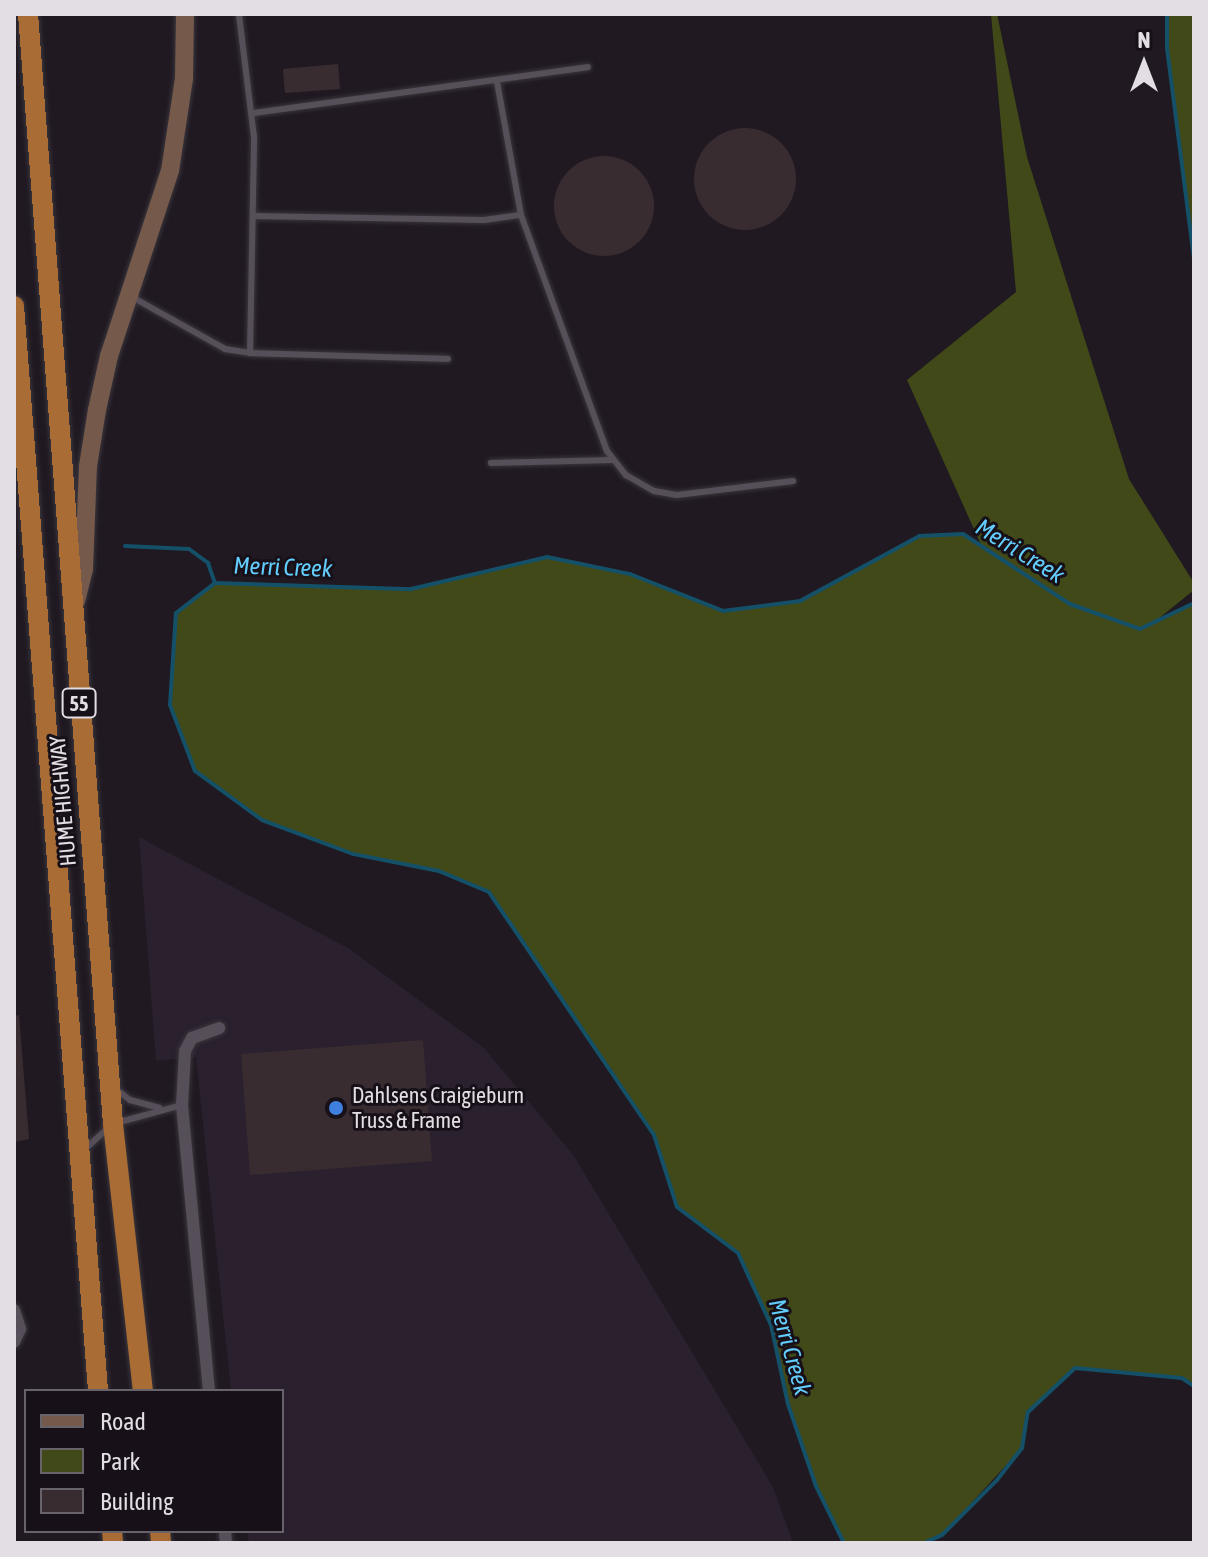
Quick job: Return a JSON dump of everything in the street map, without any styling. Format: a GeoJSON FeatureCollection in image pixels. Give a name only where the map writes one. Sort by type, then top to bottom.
{"type":"FeatureCollection","features":[{"type":"Feature","properties":{"kind":"highway","name":"HUME HIGHWAY"},"geometry":{"type":"LineString","coordinates":[[28,14],[113,1124],[143,1389]]}},
{"type":"Feature","properties":{"kind":"highway","name":"HUME HIGHWAY"},"geometry":{"type":"LineString","coordinates":[[14,306],[98,1389]]}},
{"type":"Feature","properties":{"kind":"main road"},"geometry":{"type":"LineString","coordinates":[[72,615],[84,569],[94,425],[109,356],[170,171],[184,78],[185,14]]}},
{"type":"Feature","properties":{"kind":"street"},"geometry":{"type":"LineString","coordinates":[[209,1389],[182,1105],[185,1051],[192,1038],[219,1028]]}},
{"type":"Feature","properties":{"kind":"street"},"geometry":{"type":"LineString","coordinates":[[14,1310],[20,1329],[14,1342]]}},
{"type":"Feature","properties":{"kind":"lane"},"geometry":{"type":"LineString","coordinates":[[239,14],[253,113],[250,353]]}},
{"type":"Feature","properties":{"kind":"lane"},"geometry":{"type":"LineString","coordinates":[[253,113],[497,82],[588,67]]}},
{"type":"Feature","properties":{"kind":"lane"},"geometry":{"type":"LineString","coordinates":[[497,82],[521,215],[613,460],[637,484],[667,495],[793,481]]}},
{"type":"Feature","properties":{"kind":"lane"},"geometry":{"type":"LineString","coordinates":[[253,216],[484,220],[521,215]]}},
{"type":"Feature","properties":{"kind":"lane"},"geometry":{"type":"LineString","coordinates":[[130,296],[225,349],[250,353],[448,359]]}},
{"type":"Feature","properties":{"kind":"lane"},"geometry":{"type":"LineString","coordinates":[[491,463],[613,460]]}},
{"type":"Feature","properties":{"kind":"lane"},"geometry":{"type":"LineString","coordinates":[[110,1083],[130,1100],[163,1109]]}},
{"type":"Feature","properties":{"kind":"lane"},"geometry":{"type":"LineString","coordinates":[[79,1154],[113,1124],[182,1105]]}},
{"type":"Feature","properties":{"kind":"shaded area"},"geometry":{"type":"Polygon","coordinates":[[[139,837],[348,948],[484,1048],[574,1156],[773,1487],[793,1543],[249,1543],[247,1533],[284,1533],[284,1389],[231,1389],[196,1057],[156,1061],[139,837]]]}},
{"type":"Feature","properties":{"kind":"green space"},"geometry":{"type":"Polygon","coordinates":[[[991,14],[997,14],[1027,157],[1129,479],[1194,583],[1194,590],[1158,619],[1194,603],[1194,1386],[1182,1378],[1075,1368],[1028,1412],[1022,1448],[942,1535],[924,1543],[844,1543],[816,1486],[788,1404],[771,1325],[738,1253],[677,1207],[654,1135],[489,892],[439,871],[353,854],[262,820],[195,771],[170,705],[176,614],[215,583],[411,589],[547,557],[630,574],[723,611],[800,601],[919,536],[963,534],[982,547],[907,380],[1016,292],[991,14]]]}},
{"type":"Feature","properties":{"kind":"green space"},"geometry":{"type":"Polygon","coordinates":[[[1167,14],[1194,14],[1194,260],[1167,48],[1167,14]]]}},
{"type":"Feature","properties":{"kind":"building"},"geometry":{"type":"Polygon","coordinates":[[[338,64],[340,89],[285,93],[283,69],[338,64]]]}},
{"type":"Feature","properties":{"kind":"building"},"geometry":{"type":"Polygon","coordinates":[[[745,128],[764,132],[781,143],[792,160],[796,179],[792,198],[781,215],[764,226],[745,230],[726,226],[709,215],[698,198],[694,179],[698,160],[709,143],[726,132],[745,128]]]}},
{"type":"Feature","properties":{"kind":"building"},"geometry":{"type":"Polygon","coordinates":[[[604,156],[623,159],[640,170],[651,187],[654,206],[651,225],[640,242],[623,253],[604,256],[585,253],[568,242],[557,225],[554,206],[557,187],[568,170],[585,159],[604,156]]]}},
{"type":"Feature","properties":{"kind":"building"},"geometry":{"type":"Polygon","coordinates":[[[19,1015],[29,1139],[14,1142],[14,1016],[19,1015]]]}},
{"type":"Feature","properties":{"kind":"building","name":"Dahlsens Craigieburn Truss & Frame"},"geometry":{"type":"Polygon","coordinates":[[[423,1040],[432,1161],[250,1175],[241,1054],[423,1040]]]}},
{"type":"Feature","properties":{"kind":"waterway","name":"Merri Creek"},"geometry":{"type":"LineString","coordinates":[[1167,14],[1167,48],[1194,260]]}},
{"type":"Feature","properties":{"kind":"waterway","name":"Merri Creek"},"geometry":{"type":"LineString","coordinates":[[844,1543],[816,1486],[788,1404],[771,1325],[738,1253],[677,1207],[654,1135],[489,892],[439,871],[353,854],[262,820],[195,771],[170,705],[176,613],[215,583],[411,589],[547,557],[630,574],[723,611],[800,601],[919,536],[963,534],[1070,604],[1140,629],[1194,603]]}},
{"type":"Feature","properties":{"kind":"waterway"},"geometry":{"type":"LineString","coordinates":[[125,546],[189,549],[208,563],[215,583]]}},
{"type":"Feature","properties":{"kind":"waterway","name":"Merri Creek"},"geometry":{"type":"LineString","coordinates":[[924,1543],[942,1535],[997,1480],[1022,1448],[1028,1412],[1075,1368],[1182,1378],[1194,1386]]}},
{"type":"Feature","properties":{"kind":"place","name":"Dahlsens Craigieburn Truss & Frame"},"geometry":{"type":"Point","coordinates":[336,1108]}}]}
